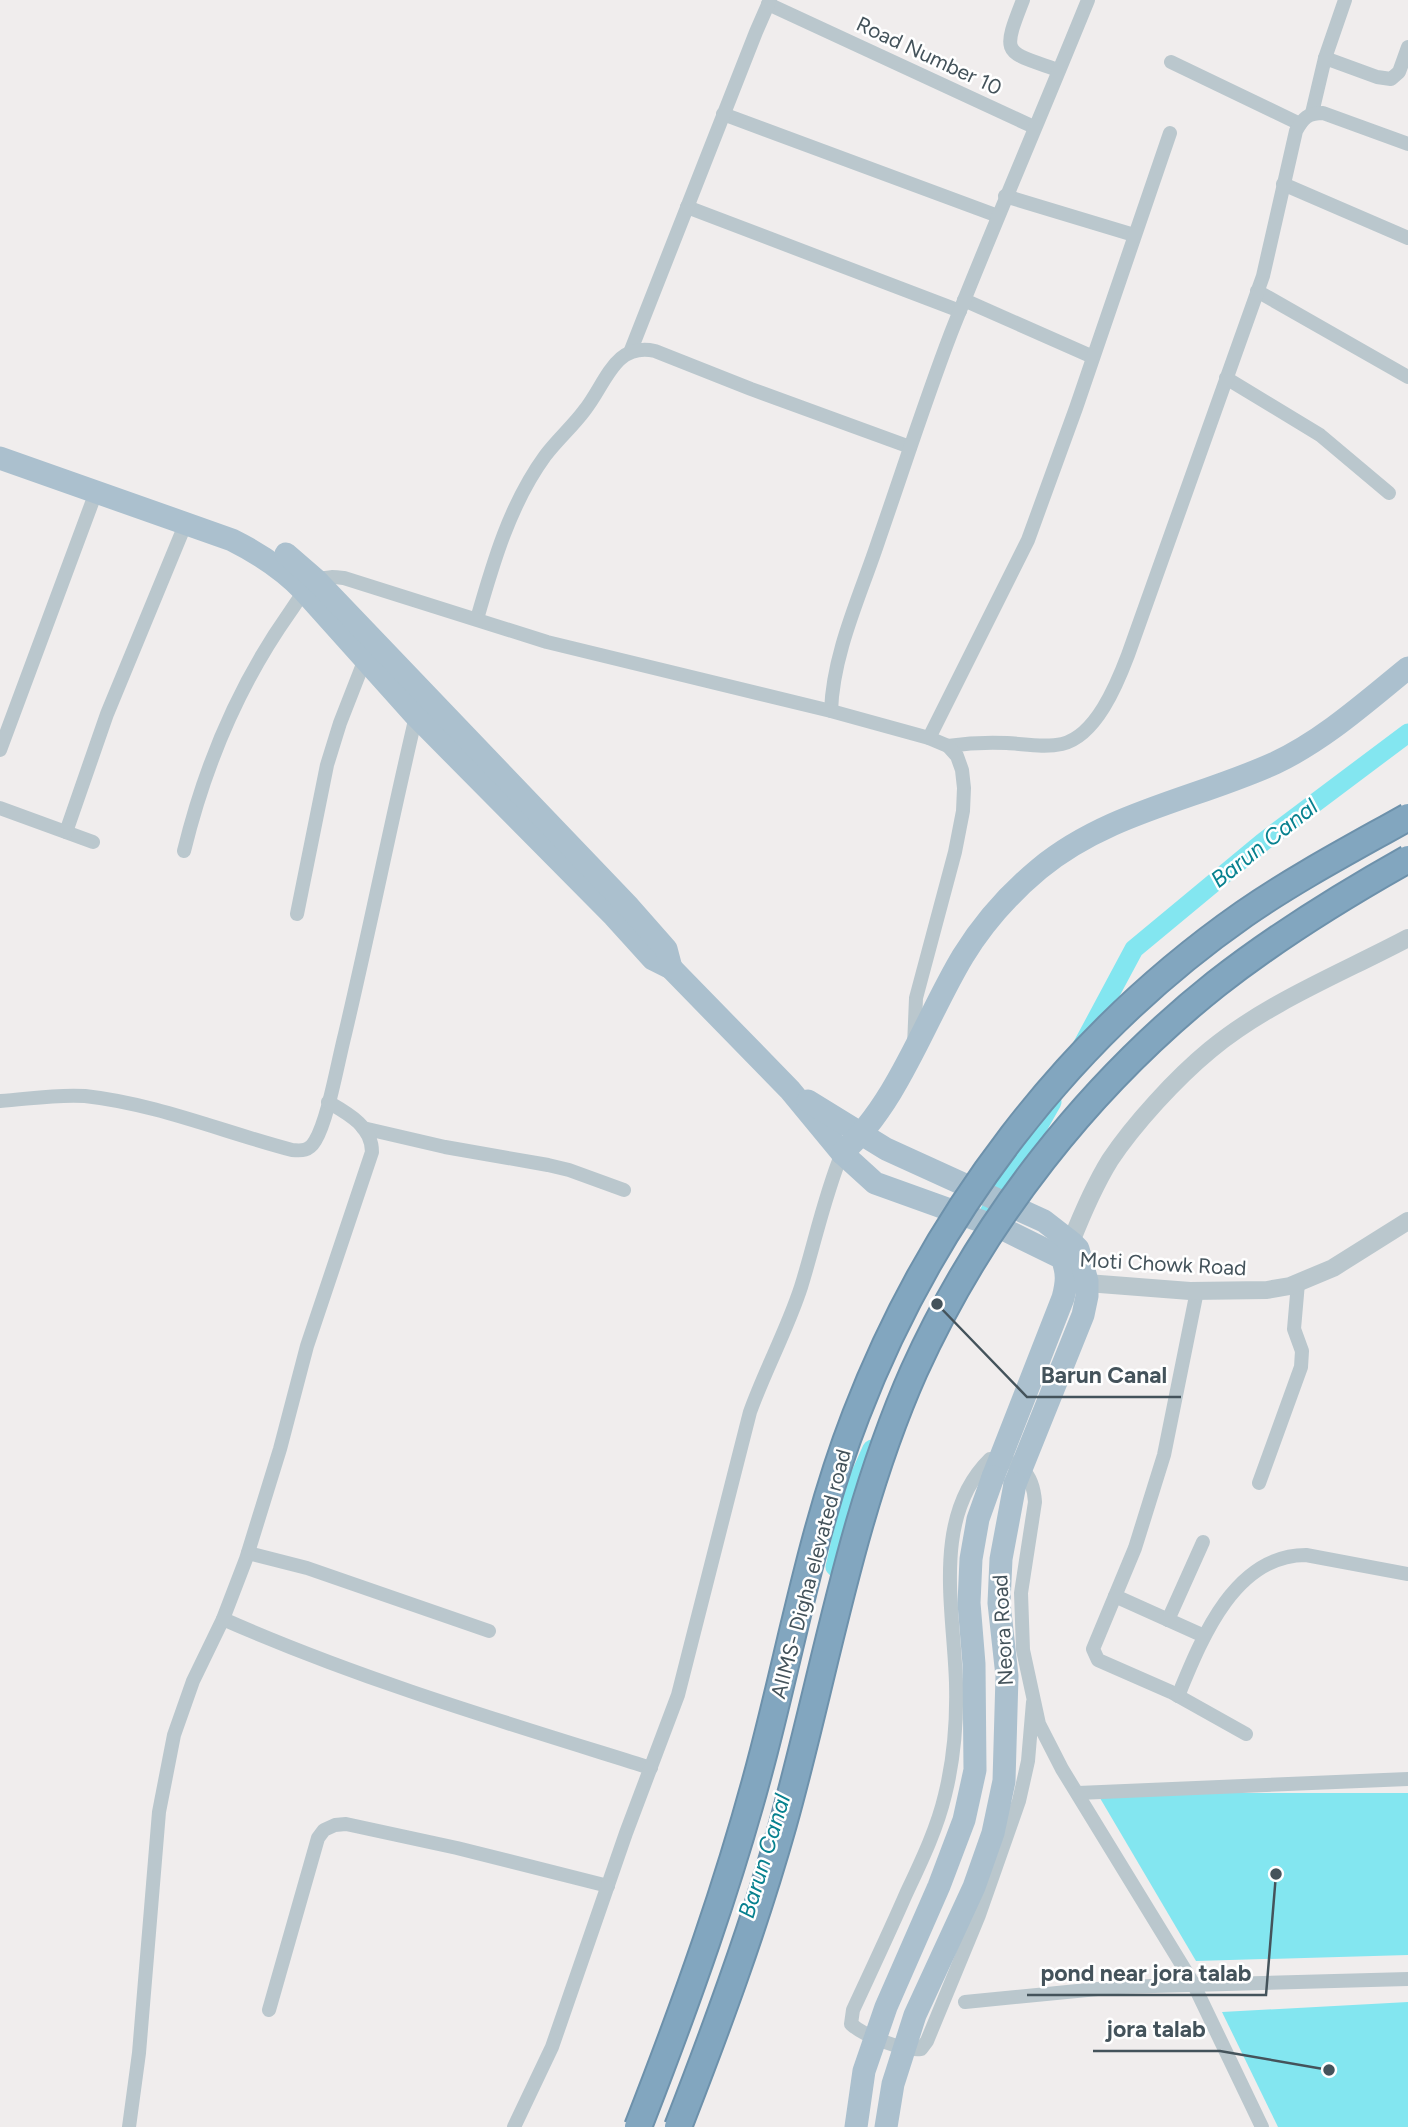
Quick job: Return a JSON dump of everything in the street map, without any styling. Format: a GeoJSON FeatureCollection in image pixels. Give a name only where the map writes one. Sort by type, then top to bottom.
{"type":"FeatureCollection","features":[{"type":"Feature","properties":{"kind":"highway","name":"AIIMS- Digha elevated road"},"geometry":{"type":"LineString","coordinates":[[638,2127],[683,2010],[746,1815],[830,1487],[856,1413],[880,1359],[912,1291],[944,1236],[998,1155],[1041,1099],[1136,1001],[1244,914],[1408,817]]}},
{"type":"Feature","properties":{"kind":"highway","name":"AIIMS- Digha elevated road"},"geometry":{"type":"LineString","coordinates":[[678,2127],[719,2022],[782,1825],[868,1497],[914,1372],[966,1273],[1030,1175],[1113,1078],[1163,1029],[1217,983],[1268,947],[1408,859]]}},
{"type":"Feature","properties":{"kind":"main road"},"geometry":{"type":"LineString","coordinates":[[0,443],[239,528],[276,547],[310,586],[629,906],[666,948],[671,968]]}},
{"type":"Feature","properties":{"kind":"main road"},"geometry":{"type":"LineString","coordinates":[[0,458],[232,540],[267,558],[287,574],[310,586],[365,659],[416,716],[614,916],[653,959],[671,968],[790,1090],[842,1153],[876,1183],[1003,1229],[1062,1258],[1077,1282]]}},
{"type":"Feature","properties":{"kind":"main road"},"geometry":{"type":"LineString","coordinates":[[842,1153],[861,1136],[915,1051],[962,957],[979,930],[1002,902],[1039,869],[1069,846],[1102,829],[1137,813],[1274,763],[1304,747],[1334,727],[1408,668]]}},
{"type":"Feature","properties":{"kind":"main road","name":"Neora Road"},"geometry":{"type":"LineString","coordinates":[[790,1090],[886,1149],[1044,1221],[1079,1249],[1077,1282],[1063,1298],[978,1520],[971,1559],[969,1603],[974,1664],[975,1770],[960,1831],[886,2007],[864,2071],[857,2122]]}},
{"type":"Feature","properties":{"kind":"main road","name":"Neora Road"},"geometry":{"type":"LineString","coordinates":[[887,2123],[893,2084],[915,2015],[974,1887],[993,1833],[1004,1780],[1007,1676],[999,1603],[1000,1559],[1018,1476],[1076,1334],[1087,1296],[1077,1282]]}},
{"type":"Feature","properties":{"kind":"main road"},"geometry":{"type":"LineString","coordinates":[[857,2122],[887,2123]]}},
{"type":"Feature","properties":{"kind":"street"},"geometry":{"type":"LineString","coordinates":[[1023,0],[1010,31],[1010,48],[1024,58],[1058,70]]}},
{"type":"Feature","properties":{"kind":"street"},"geometry":{"type":"LineString","coordinates":[[831,711],[832,692],[840,657],[910,447],[1005,196],[1088,0]]}},
{"type":"Feature","properties":{"kind":"street"},"geometry":{"type":"LineString","coordinates":[[1312,113],[1325,58],[1345,0]]}},
{"type":"Feature","properties":{"kind":"street"},"geometry":{"type":"LineString","coordinates":[[631,350],[769,2]]}},
{"type":"Feature","properties":{"kind":"street","name":"Road Number 10"},"geometry":{"type":"LineString","coordinates":[[769,2],[1034,127]]}},
{"type":"Feature","properties":{"kind":"street"},"geometry":{"type":"LineString","coordinates":[[1325,58],[1377,77],[1391,79],[1399,72],[1408,47]]}},
{"type":"Feature","properties":{"kind":"street"},"geometry":{"type":"LineString","coordinates":[[1171,62],[1300,124]]}},
{"type":"Feature","properties":{"kind":"street"},"geometry":{"type":"LineString","coordinates":[[948,746],[972,742],[1037,746],[1064,744],[1076,738],[1095,720],[1119,678],[1257,291],[1272,242],[1292,143],[1300,124],[1312,113],[1323,113],[1408,144]]}},
{"type":"Feature","properties":{"kind":"street"},"geometry":{"type":"LineString","coordinates":[[723,114],[998,216]]}},
{"type":"Feature","properties":{"kind":"street"},"geometry":{"type":"LineString","coordinates":[[929,738],[1028,540],[1170,133]]}},
{"type":"Feature","properties":{"kind":"street"},"geometry":{"type":"LineString","coordinates":[[1283,184],[1408,238]]}},
{"type":"Feature","properties":{"kind":"street"},"geometry":{"type":"LineString","coordinates":[[1005,196],[1134,235]]}},
{"type":"Feature","properties":{"kind":"street"},"geometry":{"type":"LineString","coordinates":[[687,207],[1093,356]]}},
{"type":"Feature","properties":{"kind":"street"},"geometry":{"type":"LineString","coordinates":[[1257,291],[1408,377]]}},
{"type":"Feature","properties":{"kind":"street"},"geometry":{"type":"LineString","coordinates":[[477,619],[500,543],[526,485],[545,456],[584,412],[621,358],[631,350],[642,348],[655,351],[910,447]]}},
{"type":"Feature","properties":{"kind":"street"},"geometry":{"type":"LineString","coordinates":[[1226,378],[1320,435],[1390,493]]}},
{"type":"Feature","properties":{"kind":"street"},"geometry":{"type":"LineString","coordinates":[[0,750],[96,492]]}},
{"type":"Feature","properties":{"kind":"street"},"geometry":{"type":"LineString","coordinates":[[66,832],[107,713],[186,525]]}},
{"type":"Feature","properties":{"kind":"street"},"geometry":{"type":"LineString","coordinates":[[184,851],[204,776],[222,733],[263,655],[310,586],[330,576],[585,652],[831,711],[929,738],[948,746],[957,757],[962,770],[963,811],[955,852],[916,998],[913,1026],[915,1051]]}},
{"type":"Feature","properties":{"kind":"street"},"geometry":{"type":"LineString","coordinates":[[297,914],[327,765],[365,659]]}},
{"type":"Feature","properties":{"kind":"street"},"geometry":{"type":"LineString","coordinates":[[0,1101],[58,1095],[109,1100],[162,1111],[274,1145],[302,1151],[309,1148],[315,1141],[328,1102],[365,952],[416,716]]}},
{"type":"Feature","properties":{"kind":"street"},"geometry":{"type":"LineString","coordinates":[[0,808],[93,842]]}},
{"type":"Feature","properties":{"kind":"street"},"geometry":{"type":"LineString","coordinates":[[1071,1242],[1111,1159],[1150,1110],[1210,1050],[1240,1028],[1283,1003],[1408,938]]}},
{"type":"Feature","properties":{"kind":"street"},"geometry":{"type":"LineString","coordinates":[[130,2127],[139,2053],[159,1812],[165,1774],[183,1708],[223,1619],[248,1553],[280,1449],[307,1346],[372,1152],[372,1141],[363,1128],[348,1114],[328,1102]]}},
{"type":"Feature","properties":{"kind":"street"},"geometry":{"type":"LineString","coordinates":[[363,1128],[445,1147],[548,1165],[624,1190]]}},
{"type":"Feature","properties":{"kind":"street"},"geometry":{"type":"LineString","coordinates":[[514,2127],[552,2047],[678,1695],[750,1412],[800,1290],[831,1179],[842,1153]]}},
{"type":"Feature","properties":{"kind":"street","name":"Moti Chowk Road"},"geometry":{"type":"LineString","coordinates":[[1077,1282],[1197,1291],[1268,1290],[1298,1283],[1334,1268],[1408,1222]]}},
{"type":"Feature","properties":{"kind":"street"},"geometry":{"type":"LineString","coordinates":[[1259,1483],[1301,1367],[1302,1351],[1294,1329],[1298,1283]]}},
{"type":"Feature","properties":{"kind":"street"},"geometry":{"type":"LineString","coordinates":[[1197,1291],[1164,1455],[1135,1548],[1095,1641],[1094,1655],[1104,1663],[1178,1696],[1246,1734]]}},
{"type":"Feature","properties":{"kind":"street"},"geometry":{"type":"LineString","coordinates":[[1033,1702],[1028,1761],[1019,1801],[979,1915],[927,2040],[921,2049],[911,2050],[859,2032],[851,2024],[853,2010],[930,1843],[945,1795],[953,1749],[956,1686],[950,1560],[954,1528],[977,1472],[990,1459],[996,1468],[1018,1476],[1030,1476],[1034,1487],[1035,1502],[1021,1593],[1023,1650],[1039,1724],[1049,1747],[1193,1983],[1262,2127]]}},
{"type":"Feature","properties":{"kind":"street"},"geometry":{"type":"LineString","coordinates":[[1168,1620],[1203,1542]]}},
{"type":"Feature","properties":{"kind":"street"},"geometry":{"type":"LineString","coordinates":[[248,1553],[307,1568],[489,1631]]}},
{"type":"Feature","properties":{"kind":"street"},"geometry":{"type":"LineString","coordinates":[[1178,1696],[1205,1636],[1235,1591],[1265,1565],[1280,1558],[1306,1555],[1408,1574]]}},
{"type":"Feature","properties":{"kind":"street"},"geometry":{"type":"LineString","coordinates":[[1115,1596],[1205,1636]]}},
{"type":"Feature","properties":{"kind":"street"},"geometry":{"type":"LineString","coordinates":[[223,1619],[273,1641],[435,1700],[651,1768]]}},
{"type":"Feature","properties":{"kind":"street"},"geometry":{"type":"LineString","coordinates":[[1078,1793],[1408,1779]]}},
{"type":"Feature","properties":{"kind":"street"},"geometry":{"type":"LineString","coordinates":[[269,2010],[318,1838],[324,1830],[334,1825],[346,1824],[430,1842],[608,1886]]}},
{"type":"Feature","properties":{"kind":"street"},"geometry":{"type":"LineString","coordinates":[[965,2002],[1118,1987],[1193,1983],[1408,1979]]}},
{"type":"Feature","properties":{"kind":"water"},"geometry":{"type":"Polygon","coordinates":[[[1097,1793],[1408,1793],[1408,1955],[1196,1961],[1097,1793]]]}},
{"type":"Feature","properties":{"kind":"water"},"geometry":{"type":"Polygon","coordinates":[[[1408,2002],[1408,2127],[1278,2127],[1222,2012],[1408,2002]]]}},
{"type":"Feature","properties":{"kind":"waterway","name":"Barun Canal"},"geometry":{"type":"LineString","coordinates":[[1081,1048],[1134,949],[1263,842],[1408,733]]}},
{"type":"Feature","properties":{"kind":"waterway","name":"Barun Canal"},"geometry":{"type":"LineString","coordinates":[[989,1213],[1052,1102]]}},
{"type":"Feature","properties":{"kind":"waterway","name":"Barun Canal"},"geometry":{"type":"LineString","coordinates":[[835,1567],[851,1496],[872,1449]]}},
{"type":"Feature","properties":{"kind":"place","name":"Barun Canal"},"geometry":{"type":"Point","coordinates":[937,1304]}},
{"type":"Feature","properties":{"kind":"place","name":"pond near jora talab"},"geometry":{"type":"Point","coordinates":[1276,1874]}},
{"type":"Feature","properties":{"kind":"place","name":"jora talab"},"geometry":{"type":"Point","coordinates":[1329,2070]}}]}
